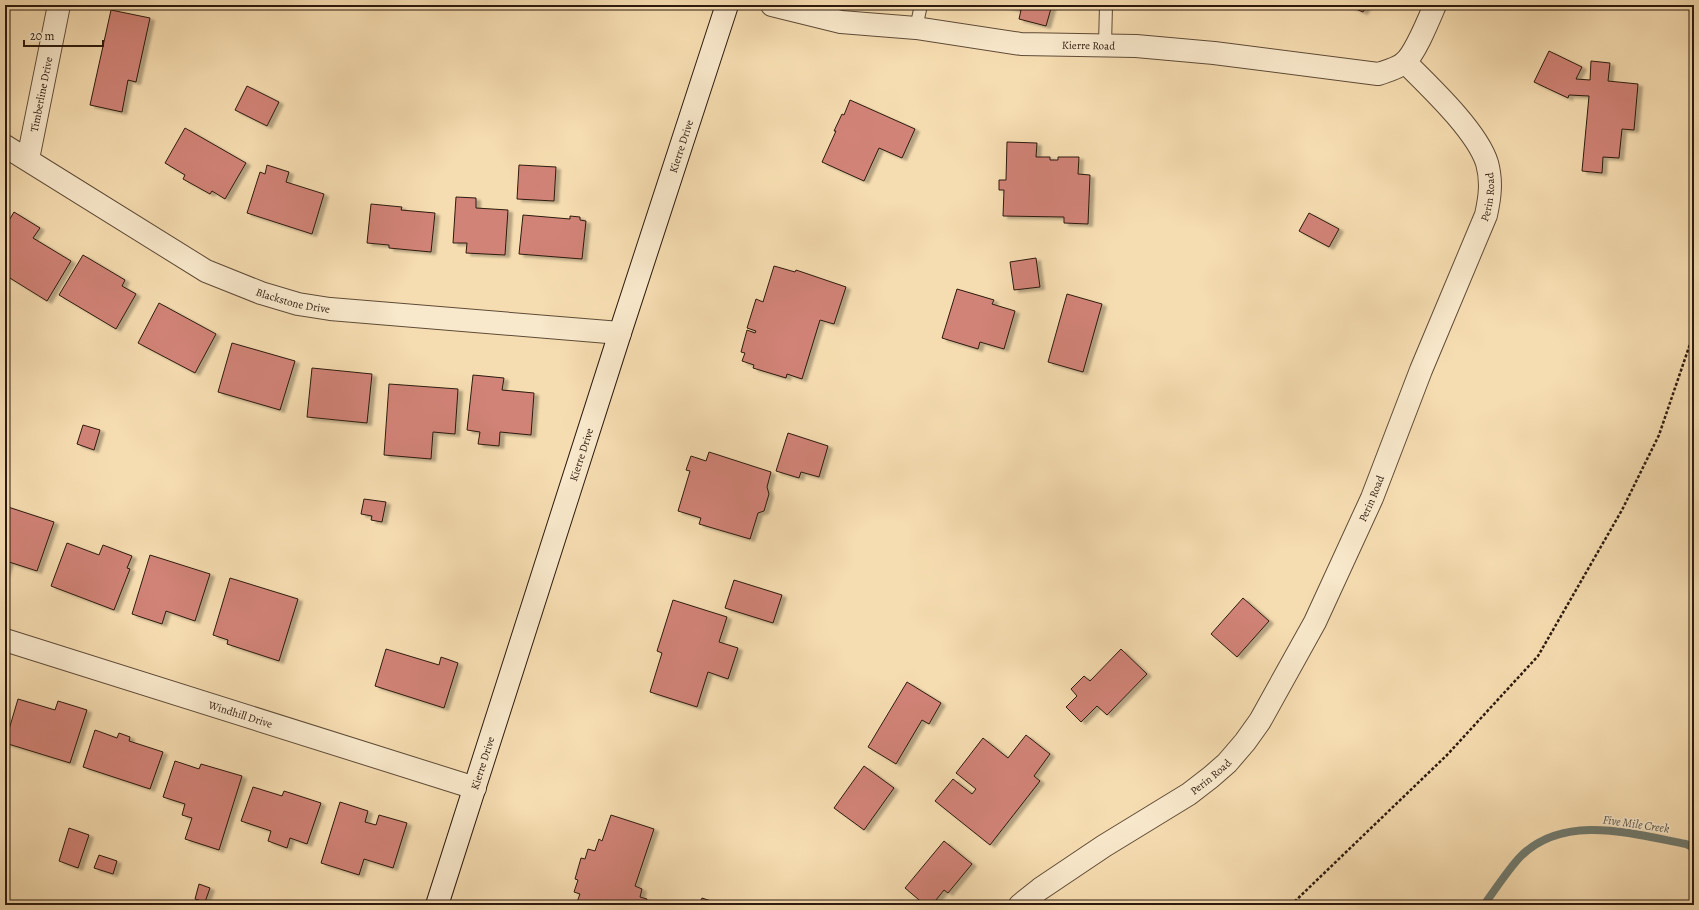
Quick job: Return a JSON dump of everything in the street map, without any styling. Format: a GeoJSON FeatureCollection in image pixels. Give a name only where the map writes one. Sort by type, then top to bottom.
{"type":"FeatureCollection","features":[{"type":"Feature","properties":{"kind":"street","name":"Timberline Drive"},"geometry":{"type":"LineString","coordinates":[[28,160],[59,5]]}},
{"type":"Feature","properties":{"kind":"street","name":"Kierre Drive"},"geometry":{"type":"LineString","coordinates":[[437,905],[476,788],[620,333],[727,5]]}},
{"type":"Feature","properties":{"kind":"street","name":"Kierre Road"},"geometry":{"type":"LineString","coordinates":[[772,5],[841,22],[916,28],[1021,44],[1136,46],[1214,53],[1378,74],[1392,70],[1405,62]]}},
{"type":"Feature","properties":{"kind":"street"},"geometry":{"type":"LineString","coordinates":[[1405,62],[1416,45],[1435,5]]}},
{"type":"Feature","properties":{"kind":"street","name":"Perin Road"},"geometry":{"type":"LineString","coordinates":[[1020,905],[1040,889],[1104,846],[1189,794],[1227,763],[1245,742],[1278,691],[1315,622],[1372,498],[1421,370],[1486,214],[1490,198],[1490,180],[1487,164],[1482,150],[1438,95],[1405,62]]}},
{"type":"Feature","properties":{"kind":"street","name":"Blackstone Drive"},"geometry":{"type":"LineString","coordinates":[[5,146],[206,271],[261,293],[298,304],[330,310],[620,333]]}},
{"type":"Feature","properties":{"kind":"street","name":"Windhill Drive"},"geometry":{"type":"LineString","coordinates":[[5,640],[476,788]]}},
{"type":"Feature","properties":{"kind":"lane"},"geometry":{"type":"LineString","coordinates":[[916,28],[921,5]]}},
{"type":"Feature","properties":{"kind":"lane"},"geometry":{"type":"LineString","coordinates":[[1105,45],[1106,5]]}},
{"type":"Feature","properties":{"kind":"path"},"geometry":{"type":"LineString","coordinates":[[1291,905],[1447,755],[1538,656],[1622,510],[1660,435],[1690,344],[1694,327]]}},
{"type":"Feature","properties":{"kind":"building"},"geometry":{"type":"Polygon","coordinates":[[[1000,5],[1052,5],[1046,26],[1019,19],[1021,10],[1000,5]]]}},
{"type":"Feature","properties":{"kind":"building"},"geometry":{"type":"Polygon","coordinates":[[[1347,5],[1367,5],[1363,12],[1347,5]]]}},
{"type":"Feature","properties":{"kind":"building"},"geometry":{"type":"Polygon","coordinates":[[[111,10],[150,18],[136,82],[128,80],[122,112],[90,105],[111,10]]]}},
{"type":"Feature","properties":{"kind":"building"},"geometry":{"type":"Polygon","coordinates":[[[1549,51],[1582,67],[1576,79],[1590,80],[1591,61],[1610,63],[1608,81],[1638,84],[1634,130],[1622,129],[1619,158],[1603,157],[1602,173],[1582,171],[1589,96],[1569,95],[1568,98],[1534,82],[1549,51]]]}},
{"type":"Feature","properties":{"kind":"building"},"geometry":{"type":"Polygon","coordinates":[[[247,86],[279,102],[267,126],[235,110],[247,86]]]}},
{"type":"Feature","properties":{"kind":"building"},"geometry":{"type":"Polygon","coordinates":[[[850,100],[915,129],[902,158],[879,148],[864,181],[822,162],[836,131],[834,131],[842,114],[844,115],[850,100]]]}},
{"type":"Feature","properties":{"kind":"building"},"geometry":{"type":"Polygon","coordinates":[[[185,128],[246,163],[225,199],[212,191],[210,194],[183,179],[185,175],[165,163],[185,128]]]}},
{"type":"Feature","properties":{"kind":"building"},"geometry":{"type":"Polygon","coordinates":[[[1007,142],[1037,143],[1036,157],[1050,157],[1050,160],[1058,160],[1058,157],[1079,157],[1078,174],[1090,175],[1088,224],[1064,223],[1064,217],[1003,216],[1004,190],[999,190],[999,180],[1006,180],[1007,142]]]}},
{"type":"Feature","properties":{"kind":"building"},"geometry":{"type":"Polygon","coordinates":[[[267,165],[289,172],[286,182],[324,194],[312,234],[247,213],[260,172],[265,174],[267,165]]]}},
{"type":"Feature","properties":{"kind":"building"},"geometry":{"type":"Polygon","coordinates":[[[519,165],[556,167],[554,201],[517,199],[519,165]]]}},
{"type":"Feature","properties":{"kind":"building"},"geometry":{"type":"Polygon","coordinates":[[[456,197],[476,198],[476,208],[508,210],[505,255],[466,253],[467,243],[453,243],[456,197]]]}},
{"type":"Feature","properties":{"kind":"building"},"geometry":{"type":"Polygon","coordinates":[[[371,204],[402,207],[401,210],[435,213],[431,252],[389,248],[389,245],[367,243],[371,204]]]}},
{"type":"Feature","properties":{"kind":"building"},"geometry":{"type":"Polygon","coordinates":[[[14,212],[40,228],[33,238],[71,261],[47,301],[5,275],[5,227],[14,212]]]}},
{"type":"Feature","properties":{"kind":"building"},"geometry":{"type":"Polygon","coordinates":[[[1309,213],[1339,229],[1329,247],[1299,231],[1309,213]]]}},
{"type":"Feature","properties":{"kind":"building"},"geometry":{"type":"Polygon","coordinates":[[[523,215],[570,219],[570,216],[580,217],[580,220],[586,221],[582,259],[519,254],[523,215]]]}},
{"type":"Feature","properties":{"kind":"building"},"geometry":{"type":"Polygon","coordinates":[[[83,255],[125,280],[122,286],[136,294],[116,329],[59,295],[83,255]]]}},
{"type":"Feature","properties":{"kind":"building"},"geometry":{"type":"Polygon","coordinates":[[[1036,258],[1040,287],[1014,290],[1010,262],[1036,258]]]}},
{"type":"Feature","properties":{"kind":"building"},"geometry":{"type":"Polygon","coordinates":[[[774,266],[795,272],[796,270],[846,287],[834,324],[820,320],[802,379],[787,374],[786,378],[753,368],[754,365],[742,361],[745,353],[741,352],[747,330],[755,333],[756,331],[747,328],[756,299],[763,302],[774,266]]]}},
{"type":"Feature","properties":{"kind":"building"},"geometry":{"type":"Polygon","coordinates":[[[957,289],[994,300],[992,304],[1015,311],[1004,349],[980,342],[978,349],[942,338],[957,289]]]}},
{"type":"Feature","properties":{"kind":"building"},"geometry":{"type":"Polygon","coordinates":[[[1067,294],[1102,304],[1083,372],[1048,362],[1067,294]]]}},
{"type":"Feature","properties":{"kind":"building"},"geometry":{"type":"Polygon","coordinates":[[[159,303],[216,334],[195,373],[138,343],[159,303]]]}},
{"type":"Feature","properties":{"kind":"building"},"geometry":{"type":"Polygon","coordinates":[[[232,343],[295,361],[280,410],[218,392],[232,343]]]}},
{"type":"Feature","properties":{"kind":"building"},"geometry":{"type":"Polygon","coordinates":[[[312,368],[372,374],[367,423],[307,417],[312,368]]]}},
{"type":"Feature","properties":{"kind":"building"},"geometry":{"type":"Polygon","coordinates":[[[473,375],[504,378],[502,390],[534,393],[531,435],[500,432],[499,446],[478,444],[480,432],[467,430],[473,375]]]}},
{"type":"Feature","properties":{"kind":"building"},"geometry":{"type":"Polygon","coordinates":[[[389,384],[458,389],[455,434],[433,432],[431,459],[384,455],[389,384]]]}},
{"type":"Feature","properties":{"kind":"building"},"geometry":{"type":"Polygon","coordinates":[[[83,425],[100,430],[94,450],[77,444],[83,425]]]}},
{"type":"Feature","properties":{"kind":"building"},"geometry":{"type":"Polygon","coordinates":[[[788,433],[828,446],[819,477],[801,472],[799,478],[776,471],[788,433]]]}},
{"type":"Feature","properties":{"kind":"building"},"geometry":{"type":"Polygon","coordinates":[[[709,452],[771,472],[767,487],[769,494],[764,511],[758,513],[750,539],[699,524],[701,518],[678,511],[690,471],[686,470],[691,456],[706,461],[709,452]]]}},
{"type":"Feature","properties":{"kind":"building"},"geometry":{"type":"Polygon","coordinates":[[[364,499],[386,502],[382,522],[371,520],[372,516],[361,514],[364,499]]]}},
{"type":"Feature","properties":{"kind":"building"},"geometry":{"type":"Polygon","coordinates":[[[5,506],[54,522],[37,571],[9,562],[5,574],[5,506]]]}},
{"type":"Feature","properties":{"kind":"building"},"geometry":{"type":"Polygon","coordinates":[[[67,543],[99,555],[103,545],[132,556],[127,568],[130,569],[114,610],[51,586],[67,543]]]}},
{"type":"Feature","properties":{"kind":"building"},"geometry":{"type":"Polygon","coordinates":[[[150,555],[210,574],[195,621],[166,611],[162,624],[132,614],[150,555]]]}},
{"type":"Feature","properties":{"kind":"building"},"geometry":{"type":"Polygon","coordinates":[[[230,578],[298,599],[279,661],[227,644],[228,640],[213,635],[230,578]]]}},
{"type":"Feature","properties":{"kind":"building"},"geometry":{"type":"Polygon","coordinates":[[[734,580],[782,595],[773,623],[725,608],[734,580]]]}},
{"type":"Feature","properties":{"kind":"building"},"geometry":{"type":"Polygon","coordinates":[[[1243,598],[1269,621],[1237,657],[1211,634],[1243,598]]]}},
{"type":"Feature","properties":{"kind":"building"},"geometry":{"type":"Polygon","coordinates":[[[673,600],[727,617],[719,642],[738,648],[728,679],[708,672],[697,707],[650,692],[662,653],[657,651],[673,600]]]}},
{"type":"Feature","properties":{"kind":"building"},"geometry":{"type":"Polygon","coordinates":[[[386,649],[439,665],[441,657],[458,663],[444,708],[375,686],[386,649]]]}},
{"type":"Feature","properties":{"kind":"building"},"geometry":{"type":"Polygon","coordinates":[[[1121,649],[1147,674],[1107,715],[1097,706],[1081,722],[1066,707],[1077,696],[1071,689],[1084,676],[1090,681],[1121,649]]]}},
{"type":"Feature","properties":{"kind":"building"},"geometry":{"type":"Polygon","coordinates":[[[907,682],[941,703],[929,724],[922,720],[896,764],[868,747],[907,682]]]}},
{"type":"Feature","properties":{"kind":"building"},"geometry":{"type":"Polygon","coordinates":[[[18,699],[55,710],[58,701],[87,710],[70,763],[5,743],[18,699]]]}},
{"type":"Feature","properties":{"kind":"building"},"geometry":{"type":"Polygon","coordinates":[[[95,730],[117,738],[119,733],[130,737],[129,741],[163,752],[150,789],[83,767],[95,730]]]}},
{"type":"Feature","properties":{"kind":"building"},"geometry":{"type":"Polygon","coordinates":[[[1026,735],[1050,754],[1034,776],[1040,781],[990,845],[935,801],[953,779],[972,794],[976,789],[956,773],[983,738],[1008,758],[1026,735]]]}},
{"type":"Feature","properties":{"kind":"building"},"geometry":{"type":"Polygon","coordinates":[[[175,761],[199,769],[201,764],[242,776],[219,850],[185,839],[192,818],[182,815],[185,804],[163,797],[175,761]]]}},
{"type":"Feature","properties":{"kind":"building"},"geometry":{"type":"Polygon","coordinates":[[[864,766],[894,788],[864,830],[834,808],[864,766]]]}},
{"type":"Feature","properties":{"kind":"building"},"geometry":{"type":"Polygon","coordinates":[[[253,787],[282,796],[284,791],[321,803],[307,844],[290,838],[287,848],[268,841],[271,831],[241,821],[253,787]]]}},
{"type":"Feature","properties":{"kind":"building"},"geometry":{"type":"Polygon","coordinates":[[[340,802],[368,811],[365,822],[376,825],[379,815],[407,823],[393,868],[364,859],[359,875],[321,863],[340,802]]]}},
{"type":"Feature","properties":{"kind":"building"},"geometry":{"type":"Polygon","coordinates":[[[611,815],[654,829],[635,886],[642,889],[640,897],[647,899],[646,905],[585,905],[577,902],[580,894],[574,892],[578,880],[575,879],[581,858],[585,859],[588,849],[595,851],[599,839],[602,841],[611,815]]]}},
{"type":"Feature","properties":{"kind":"building"},"geometry":{"type":"Polygon","coordinates":[[[69,828],[89,835],[78,868],[59,861],[69,828]]]}},
{"type":"Feature","properties":{"kind":"building"},"geometry":{"type":"Polygon","coordinates":[[[944,841],[972,864],[948,893],[944,890],[932,905],[925,905],[905,888],[944,841]]]}},
{"type":"Feature","properties":{"kind":"building"},"geometry":{"type":"Polygon","coordinates":[[[99,855],[117,861],[113,874],[94,868],[99,855]]]}},
{"type":"Feature","properties":{"kind":"building"},"geometry":{"type":"Polygon","coordinates":[[[199,884],[210,888],[205,902],[195,899],[199,884]]]}},
{"type":"Feature","properties":{"kind":"building"},"geometry":{"type":"Polygon","coordinates":[[[702,898],[723,905],[699,905],[702,898]]]}},
{"type":"Feature","properties":{"kind":"waterway","name":"Five Mile Creek"},"geometry":{"type":"LineString","coordinates":[[1484,905],[1521,856],[1539,843],[1558,835],[1579,831],[1600,830],[1622,832],[1686,844],[1694,848]]}}]}
